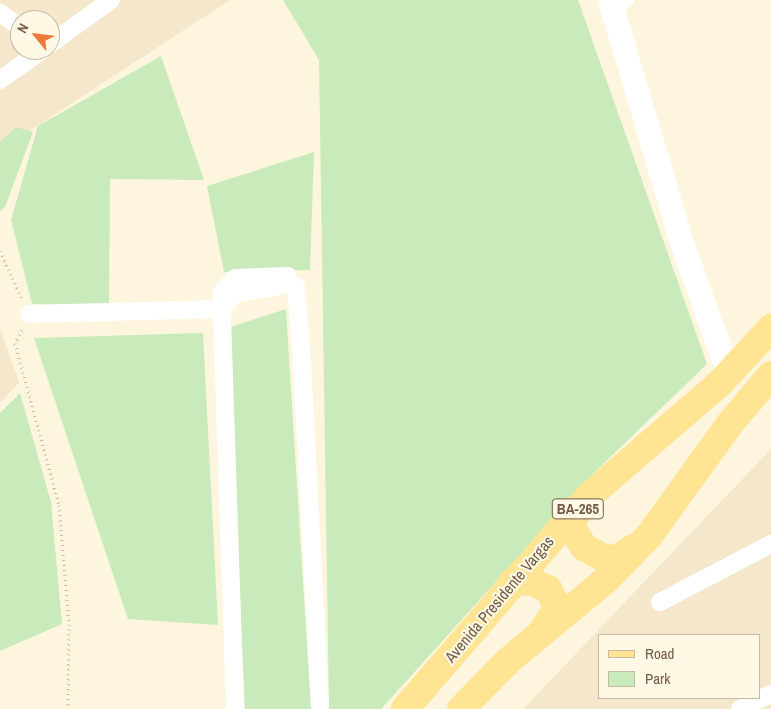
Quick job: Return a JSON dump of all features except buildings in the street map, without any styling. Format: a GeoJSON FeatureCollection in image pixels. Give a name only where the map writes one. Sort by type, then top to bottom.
{"type":"FeatureCollection","features":[{"type":"Feature","properties":{"kind":"main road","name":"Avenida Presidente Vargas"},"geometry":{"type":"LineString","coordinates":[[405,709],[511,583],[588,497],[729,374],[771,328]]}},
{"type":"Feature","properties":{"kind":"main road"},"geometry":{"type":"LineString","coordinates":[[461,709],[508,661],[607,580],[649,536],[732,421],[771,375]]}},
{"type":"Feature","properties":{"kind":"main road"},"geometry":{"type":"LineString","coordinates":[[588,497],[570,525],[576,540],[593,554],[616,559],[649,536]]}},
{"type":"Feature","properties":{"kind":"main road"},"geometry":{"type":"LineString","coordinates":[[511,583],[541,583],[556,602],[550,622],[535,639]]}},
{"type":"Feature","properties":{"kind":"main road"},"geometry":{"type":"LineString","coordinates":[[487,709],[508,661]]}},
{"type":"Feature","properties":{"kind":"street"},"geometry":{"type":"LineString","coordinates":[[60,37],[111,0]]}},
{"type":"Feature","properties":{"kind":"street"},"geometry":{"type":"LineString","coordinates":[[618,5],[682,243],[729,374]]}},
{"type":"Feature","properties":{"kind":"street"},"geometry":{"type":"LineString","coordinates":[[0,80],[28,60]]}},
{"type":"Feature","properties":{"kind":"street"},"geometry":{"type":"LineString","coordinates":[[236,709],[222,309],[236,292],[296,286],[320,709]]}},
{"type":"Feature","properties":{"kind":"street"},"geometry":{"type":"LineString","coordinates":[[29,314],[222,309]]}},
{"type":"Feature","properties":{"kind":"street"},"geometry":{"type":"LineString","coordinates":[[660,602],[771,544]]}},
{"type":"Feature","properties":{"kind":"street"},"geometry":{"type":"LineString","coordinates":[[740,709],[767,701]]}},
{"type":"Feature","properties":{"kind":"path"},"geometry":{"type":"LineString","coordinates":[[0,251],[29,314],[16,343],[59,505],[69,624],[68,709]]}},
{"type":"Feature","properties":{"kind":"shaded area"},"geometry":{"type":"Polygon","coordinates":[[[0,0],[230,0],[0,150],[0,0]]]}},
{"type":"Feature","properties":{"kind":"shaded area"},"geometry":{"type":"Polygon","coordinates":[[[0,328],[19,383],[0,403],[0,328]]]}},
{"type":"Feature","properties":{"kind":"shaded area"},"geometry":{"type":"Polygon","coordinates":[[[771,449],[771,709],[523,709],[771,449]]]}},
{"type":"Feature","properties":{"kind":"green space"},"geometry":{"type":"Polygon","coordinates":[[[283,0],[578,0],[707,364],[597,470],[381,709],[329,709],[319,60],[283,0]]]}},
{"type":"Feature","properties":{"kind":"green space"},"geometry":{"type":"Polygon","coordinates":[[[161,56],[204,180],[110,179],[109,306],[32,304],[11,220],[38,126],[161,56]]]}},
{"type":"Feature","properties":{"kind":"green space"},"geometry":{"type":"Polygon","coordinates":[[[16,127],[33,132],[5,207],[0,211],[0,142],[16,127]]]}},
{"type":"Feature","properties":{"kind":"green space"},"geometry":{"type":"Polygon","coordinates":[[[314,152],[310,270],[224,272],[207,186],[314,152]]]}},
{"type":"Feature","properties":{"kind":"green space"},"geometry":{"type":"Polygon","coordinates":[[[286,309],[311,709],[245,709],[228,328],[286,309]]]}},
{"type":"Feature","properties":{"kind":"green space"},"geometry":{"type":"Polygon","coordinates":[[[203,333],[218,625],[128,619],[34,338],[203,333]]]}},
{"type":"Feature","properties":{"kind":"green space"},"geometry":{"type":"Polygon","coordinates":[[[20,393],[51,502],[62,624],[0,651],[0,413],[20,393]]]}}]}
